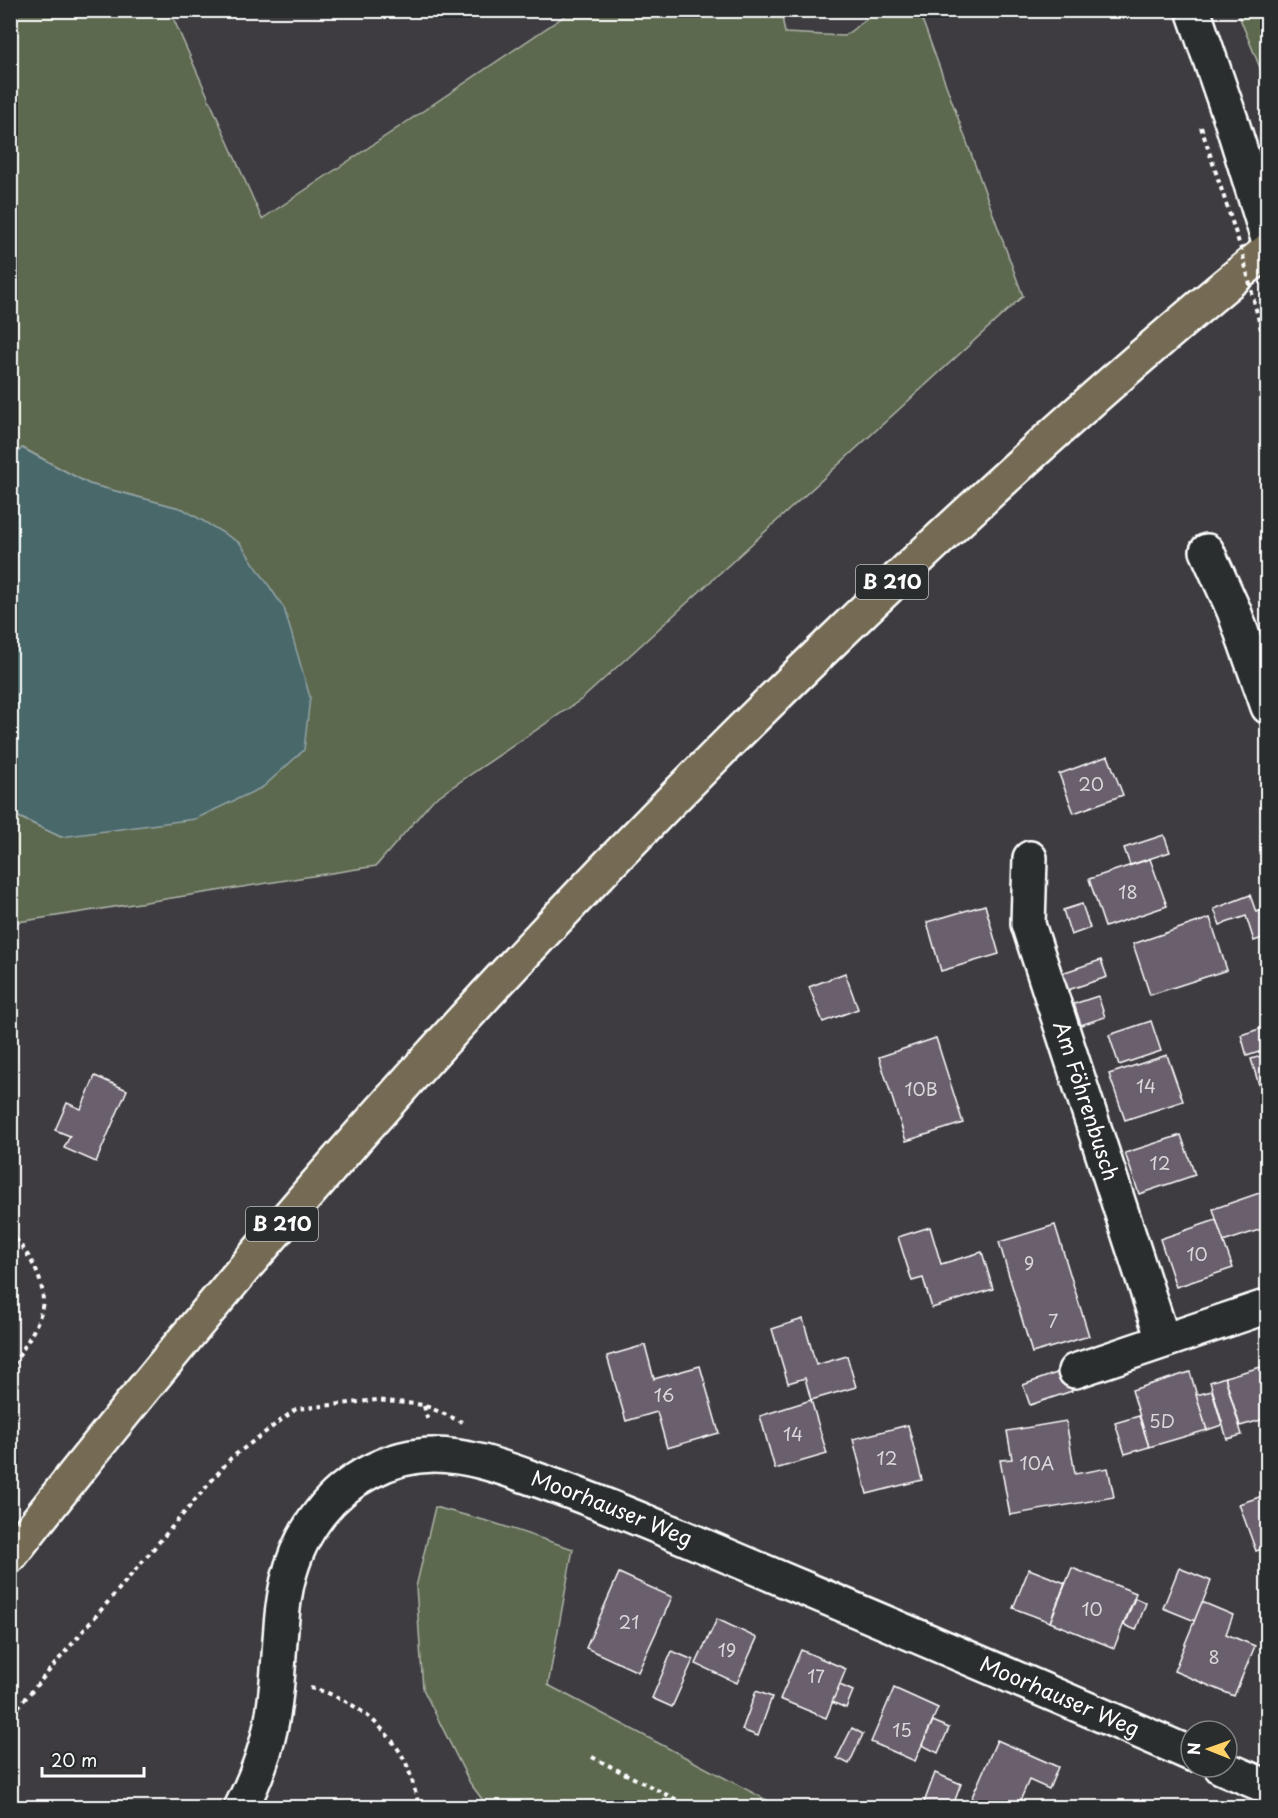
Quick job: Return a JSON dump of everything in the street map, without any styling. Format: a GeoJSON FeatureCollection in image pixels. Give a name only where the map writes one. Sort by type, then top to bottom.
{"type":"FeatureCollection","features":[{"type":"Feature","properties":{"kind":"highway","name":"B 210"},"geometry":{"type":"LineString","coordinates":[[10,1556],[189,1331],[421,1065],[569,905],[736,734],[906,569],[1065,422],[1194,310],[1268,250]]}},
{"type":"Feature","properties":{"kind":"street"},"geometry":{"type":"LineString","coordinates":[[1193,10],[1216,123],[1268,239]]}},
{"type":"Feature","properties":{"kind":"street"},"geometry":{"type":"LineString","coordinates":[[1207,551],[1234,611],[1268,707]]}},
{"type":"Feature","properties":{"kind":"street","name":"Am Föhrenbusch"},"geometry":{"type":"LineString","coordinates":[[1030,858],[1028,924],[1163,1340]]}},
{"type":"Feature","properties":{"kind":"street"},"geometry":{"type":"LineString","coordinates":[[1075,1371],[1268,1306]]}},
{"type":"Feature","properties":{"kind":"street","name":"Moorhauser Weg"},"geometry":{"type":"LineString","coordinates":[[241,1808],[261,1768],[272,1723],[285,1582],[302,1539],[314,1521],[339,1493],[366,1474],[398,1460],[435,1455],[489,1463],[572,1491],[974,1659],[1179,1749]]}},
{"type":"Feature","properties":{"kind":"street"},"geometry":{"type":"LineString","coordinates":[[1239,1775],[1268,1787]]}},
{"type":"Feature","properties":{"kind":"path"},"geometry":{"type":"LineString","coordinates":[[1216,123],[1242,252],[1268,358]]}},
{"type":"Feature","properties":{"kind":"path"},"geometry":{"type":"LineString","coordinates":[[10,1232],[31,1257],[41,1289],[41,1312],[10,1371]]}},
{"type":"Feature","properties":{"kind":"path"},"geometry":{"type":"LineString","coordinates":[[10,1723],[13,1713],[231,1458],[296,1408],[377,1400],[424,1405],[466,1424]]}},
{"type":"Feature","properties":{"kind":"path"},"geometry":{"type":"LineString","coordinates":[[276,1683],[329,1692],[361,1710],[375,1723],[406,1762],[420,1808]]}},
{"type":"Feature","properties":{"kind":"path"},"geometry":{"type":"LineString","coordinates":[[592,1757],[693,1808]]}},
{"type":"Feature","properties":{"kind":"green space"},"geometry":{"type":"Polygon","coordinates":[[[11,11],[170,11],[262,219],[572,11],[781,11],[785,33],[844,36],[878,11],[919,11],[1023,296],[582,699],[433,800],[376,866],[11,923],[10,813],[61,837],[183,509],[89,484],[23,448],[11,461],[11,11]]]}},
{"type":"Feature","properties":{"kind":"green space"},"geometry":{"type":"Polygon","coordinates":[[[1237,11],[1267,11],[1267,85],[1237,11]]]}},
{"type":"Feature","properties":{"kind":"green space"},"geometry":{"type":"Polygon","coordinates":[[[435,1507],[491,1522],[573,1549],[548,1685],[780,1807],[488,1807],[470,1783],[423,1689],[416,1587],[435,1507]]]}},
{"type":"Feature","properties":{"kind":"water"},"geometry":{"type":"Polygon","coordinates":[[[22,448],[89,484],[183,509],[240,543],[284,608],[310,697],[304,750],[263,787],[195,819],[61,837],[11,813],[10,461],[22,448]]]}},
{"type":"Feature","properties":{"kind":"building"},"geometry":{"type":"Polygon","coordinates":[[[1108,756],[1123,795],[1074,813],[1059,774],[1108,756]]]}},
{"type":"Feature","properties":{"kind":"building"},"geometry":{"type":"Polygon","coordinates":[[[1164,835],[1170,852],[1130,865],[1124,848],[1164,835]]]}},
{"type":"Feature","properties":{"kind":"building"},"geometry":{"type":"Polygon","coordinates":[[[1150,859],[1167,906],[1105,927],[1089,879],[1150,859]]]}},
{"type":"Feature","properties":{"kind":"building"},"geometry":{"type":"Polygon","coordinates":[[[1250,895],[1256,912],[1262,910],[1268,927],[1268,936],[1254,941],[1246,916],[1220,925],[1214,909],[1250,895]]]}},
{"type":"Feature","properties":{"kind":"building"},"geometry":{"type":"Polygon","coordinates":[[[1082,904],[1090,928],[1071,935],[1063,910],[1082,904]]]}},
{"type":"Feature","properties":{"kind":"building"},"geometry":{"type":"Polygon","coordinates":[[[985,905],[999,954],[941,971],[927,922],[985,905]]]}},
{"type":"Feature","properties":{"kind":"building"},"geometry":{"type":"Polygon","coordinates":[[[1210,918],[1227,970],[1150,995],[1133,944],[1210,918]]]}},
{"type":"Feature","properties":{"kind":"building"},"geometry":{"type":"Polygon","coordinates":[[[1101,960],[1107,977],[1068,990],[1062,973],[1101,960]]]}},
{"type":"Feature","properties":{"kind":"building"},"geometry":{"type":"Polygon","coordinates":[[[845,973],[858,1009],[823,1022],[809,987],[845,973]]]}},
{"type":"Feature","properties":{"kind":"building"},"geometry":{"type":"Polygon","coordinates":[[[1098,996],[1105,1017],[1081,1025],[1074,1004],[1098,996]]]}},
{"type":"Feature","properties":{"kind":"building"},"geometry":{"type":"Polygon","coordinates":[[[1151,1021],[1161,1051],[1119,1065],[1109,1035],[1151,1021]]]}},
{"type":"Feature","properties":{"kind":"building"},"geometry":{"type":"Polygon","coordinates":[[[1268,1026],[1268,1049],[1247,1056],[1241,1035],[1268,1026]]]}},
{"type":"Feature","properties":{"kind":"building"},"geometry":{"type":"Polygon","coordinates":[[[936,1038],[963,1123],[906,1141],[879,1057],[936,1038]]]}},
{"type":"Feature","properties":{"kind":"building"},"geometry":{"type":"Polygon","coordinates":[[[1268,1054],[1268,1100],[1264,1101],[1251,1059],[1268,1054]]]}},
{"type":"Feature","properties":{"kind":"building"},"geometry":{"type":"Polygon","coordinates":[[[1167,1055],[1183,1101],[1125,1120],[1109,1074],[1167,1055]]]}},
{"type":"Feature","properties":{"kind":"building"},"geometry":{"type":"Polygon","coordinates":[[[95,1076],[127,1090],[96,1162],[64,1148],[70,1136],[55,1130],[67,1103],[81,1109],[95,1076]]]}},
{"type":"Feature","properties":{"kind":"building"},"geometry":{"type":"Polygon","coordinates":[[[1181,1135],[1195,1175],[1139,1194],[1125,1153],[1181,1135]]]}},
{"type":"Feature","properties":{"kind":"building"},"geometry":{"type":"Polygon","coordinates":[[[1268,1190],[1268,1227],[1223,1242],[1213,1209],[1268,1190]]]}},
{"type":"Feature","properties":{"kind":"building"},"geometry":{"type":"Polygon","coordinates":[[[1216,1220],[1233,1268],[1176,1287],[1160,1239],[1216,1220]]]}},
{"type":"Feature","properties":{"kind":"building"},"geometry":{"type":"Polygon","coordinates":[[[1055,1225],[1089,1336],[1032,1353],[999,1242],[1055,1225]]]}},
{"type":"Feature","properties":{"kind":"building"},"geometry":{"type":"Polygon","coordinates":[[[930,1227],[941,1264],[982,1252],[993,1289],[932,1308],[923,1278],[912,1281],[898,1237],[930,1227]]]}},
{"type":"Feature","properties":{"kind":"building"},"geometry":{"type":"Polygon","coordinates":[[[803,1319],[816,1365],[847,1356],[856,1387],[811,1400],[805,1378],[788,1383],[772,1329],[803,1319]]]}},
{"type":"Feature","properties":{"kind":"building"},"geometry":{"type":"Polygon","coordinates":[[[645,1345],[654,1379],[700,1366],[719,1433],[667,1448],[657,1412],[626,1421],[607,1356],[645,1345]]]}},
{"type":"Feature","properties":{"kind":"building"},"geometry":{"type":"Polygon","coordinates":[[[1268,1365],[1268,1418],[1240,1426],[1225,1377],[1268,1365]]]}},
{"type":"Feature","properties":{"kind":"building"},"geometry":{"type":"Polygon","coordinates":[[[1065,1370],[1072,1391],[1030,1405],[1023,1385],[1065,1370]]]}},
{"type":"Feature","properties":{"kind":"building"},"geometry":{"type":"Polygon","coordinates":[[[1190,1372],[1207,1430],[1149,1447],[1132,1390],[1190,1372]]]}},
{"type":"Feature","properties":{"kind":"building"},"geometry":{"type":"Polygon","coordinates":[[[1225,1377],[1242,1435],[1227,1439],[1210,1382],[1225,1377]]]}},
{"type":"Feature","properties":{"kind":"building"},"geometry":{"type":"Polygon","coordinates":[[[1212,1391],[1222,1425],[1207,1430],[1196,1395],[1212,1391]]]}},
{"type":"Feature","properties":{"kind":"building"},"geometry":{"type":"Polygon","coordinates":[[[811,1400],[827,1454],[775,1469],[760,1416],[811,1400]]]}},
{"type":"Feature","properties":{"kind":"building"},"geometry":{"type":"Polygon","coordinates":[[[1139,1416],[1149,1447],[1125,1454],[1115,1423],[1139,1416]]]}},
{"type":"Feature","properties":{"kind":"building"},"geometry":{"type":"Polygon","coordinates":[[[1066,1421],[1075,1474],[1108,1468],[1114,1497],[1010,1515],[1000,1460],[1012,1459],[1007,1431],[1066,1421]]]}},
{"type":"Feature","properties":{"kind":"building"},"geometry":{"type":"Polygon","coordinates":[[[908,1425],[922,1480],[867,1494],[853,1439],[908,1425]]]}},
{"type":"Feature","properties":{"kind":"building"},"geometry":{"type":"Polygon","coordinates":[[[1268,1494],[1268,1547],[1256,1551],[1239,1504],[1268,1494]]]}},
{"type":"Feature","properties":{"kind":"building"},"geometry":{"type":"Polygon","coordinates":[[[1072,1568],[1136,1593],[1114,1648],[1050,1622],[1072,1568]]]}},
{"type":"Feature","properties":{"kind":"building"},"geometry":{"type":"Polygon","coordinates":[[[1179,1568],[1211,1581],[1195,1621],[1163,1608],[1179,1568]]]}},
{"type":"Feature","properties":{"kind":"building"},"geometry":{"type":"Polygon","coordinates":[[[1029,1569],[1065,1583],[1050,1622],[1013,1608],[1029,1569]]]}},
{"type":"Feature","properties":{"kind":"building"},"geometry":{"type":"Polygon","coordinates":[[[619,1573],[672,1597],[638,1672],[586,1648],[619,1573]]]}},
{"type":"Feature","properties":{"kind":"building"},"geometry":{"type":"Polygon","coordinates":[[[1135,1598],[1146,1603],[1136,1630],[1124,1625],[1135,1598]]]}},
{"type":"Feature","properties":{"kind":"building"},"geometry":{"type":"Polygon","coordinates":[[[1202,1602],[1233,1615],[1226,1634],[1255,1646],[1234,1696],[1174,1671],[1202,1602]]]}},
{"type":"Feature","properties":{"kind":"building"},"geometry":{"type":"Polygon","coordinates":[[[717,1619],[757,1638],[737,1683],[696,1664],[717,1619]]]}},
{"type":"Feature","properties":{"kind":"building"},"geometry":{"type":"Polygon","coordinates":[[[801,1650],[846,1669],[826,1718],[780,1699],[801,1650]]]}},
{"type":"Feature","properties":{"kind":"building"},"geometry":{"type":"Polygon","coordinates":[[[672,1651],[693,1660],[672,1707],[652,1698],[672,1651]]]}},
{"type":"Feature","properties":{"kind":"building"},"geometry":{"type":"Polygon","coordinates":[[[840,1685],[853,1691],[846,1708],[832,1702],[840,1685]]]}},
{"type":"Feature","properties":{"kind":"building"},"geometry":{"type":"Polygon","coordinates":[[[894,1688],[938,1708],[915,1761],[871,1742],[894,1688]]]}},
{"type":"Feature","properties":{"kind":"building"},"geometry":{"type":"Polygon","coordinates":[[[756,1691],[772,1697],[758,1736],[742,1730],[756,1691]]]}},
{"type":"Feature","properties":{"kind":"building"},"geometry":{"type":"Polygon","coordinates":[[[933,1721],[949,1728],[938,1753],[922,1745],[933,1721]]]}},
{"type":"Feature","properties":{"kind":"building"},"geometry":{"type":"Polygon","coordinates":[[[852,1728],[863,1734],[849,1764],[837,1758],[852,1728]]]}},
{"type":"Feature","properties":{"kind":"building"},"geometry":{"type":"Polygon","coordinates":[[[997,1740],[1058,1767],[1049,1789],[1029,1780],[1017,1808],[972,1808],[968,1806],[997,1740]]]}},
{"type":"Feature","properties":{"kind":"building"},"geometry":{"type":"Polygon","coordinates":[[[935,1773],[961,1784],[952,1808],[922,1808],[935,1773]]]}}]}
